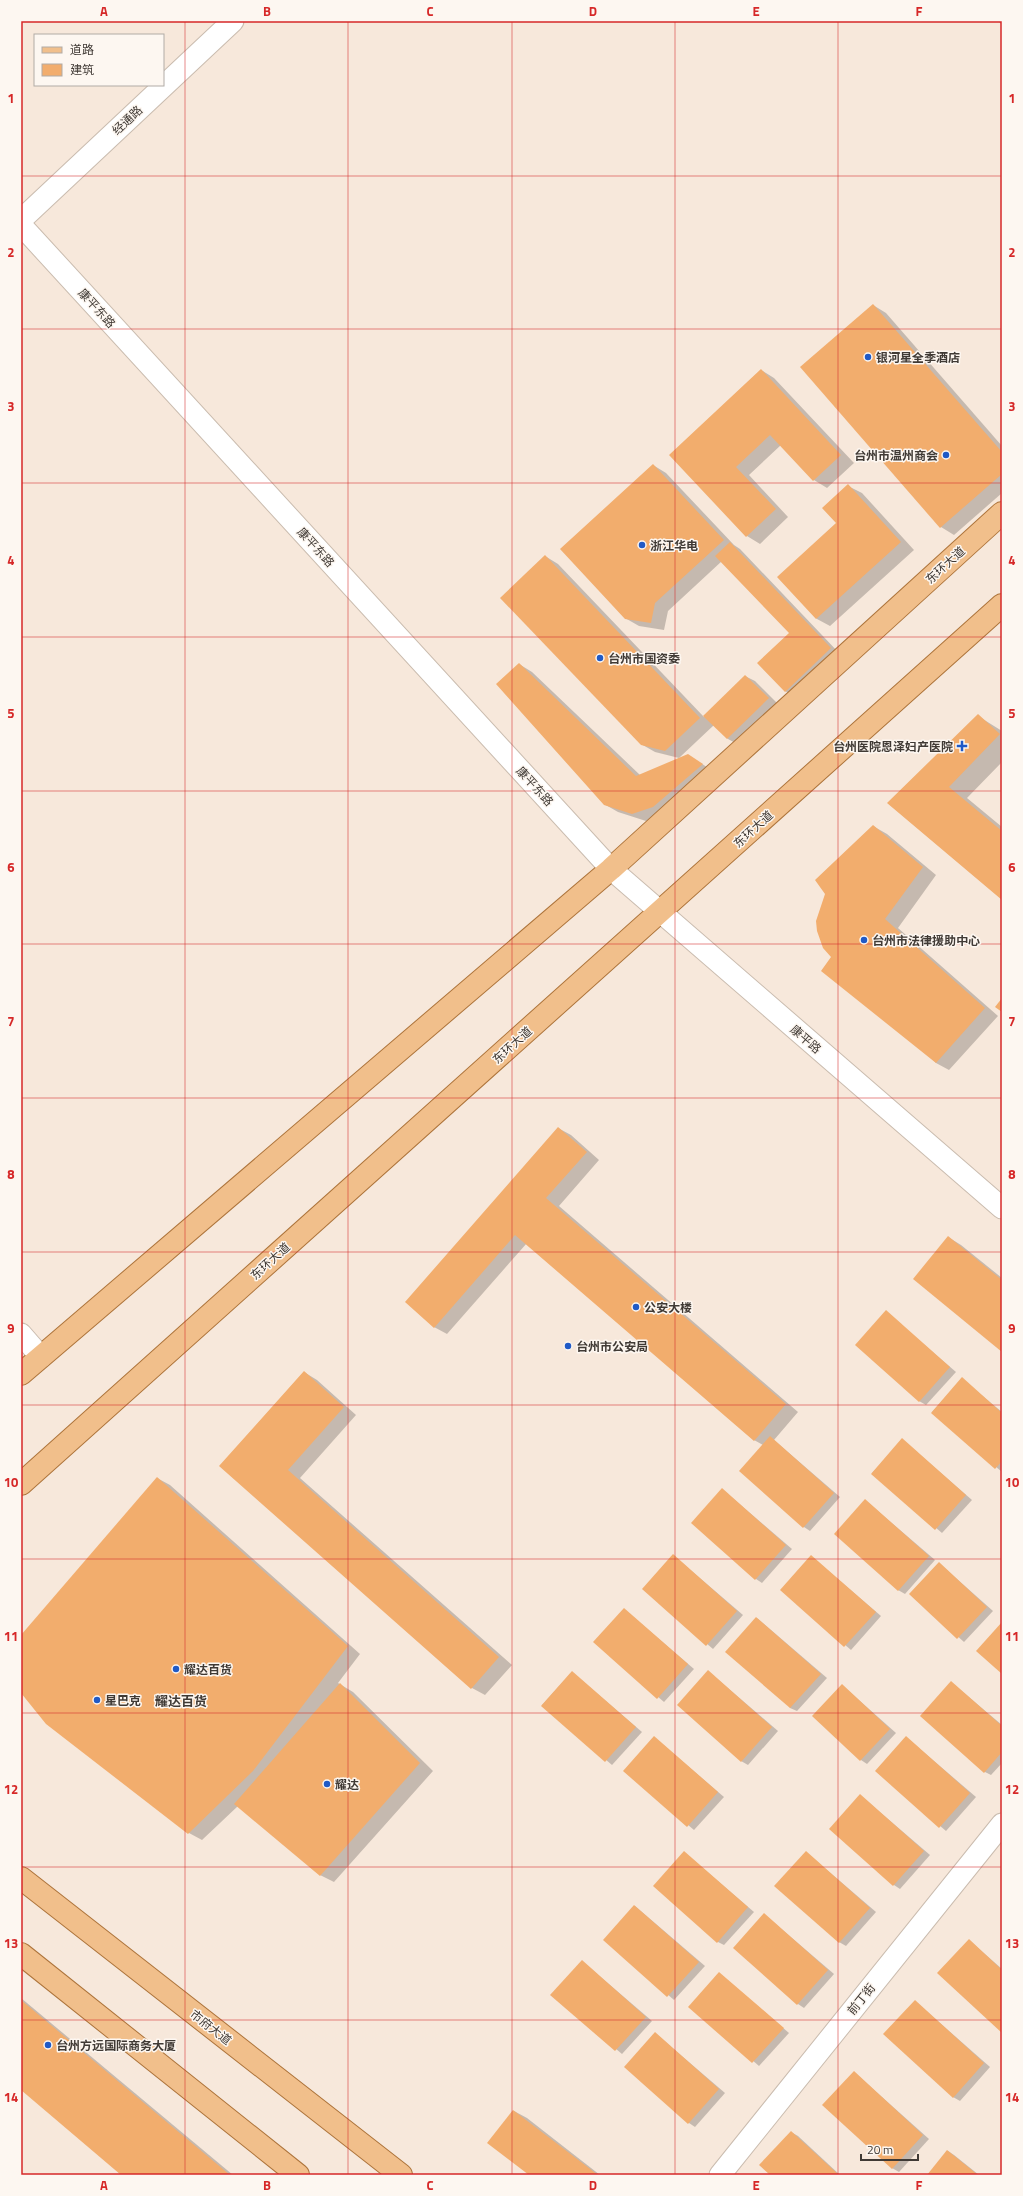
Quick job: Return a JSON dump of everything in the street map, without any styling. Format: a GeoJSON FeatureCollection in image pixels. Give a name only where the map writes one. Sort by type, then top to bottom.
{"type":"FeatureCollection","features":[{"type":"Feature","properties":{"kind":"main road","name":"东环大道"},"geometry":{"type":"LineString","coordinates":[[21,1374],[611,869],[1002,513]]}},
{"type":"Feature","properties":{"kind":"main road","name":"东环大道"},"geometry":{"type":"LineString","coordinates":[[21,1484],[1002,605]]}},
{"type":"Feature","properties":{"kind":"main road","name":"市府大道"},"geometry":{"type":"LineString","coordinates":[[21,1878],[401,2175]]}},
{"type":"Feature","properties":{"kind":"main road"},"geometry":{"type":"LineString","coordinates":[[21,1954],[298,2175]]}},
{"type":"Feature","properties":{"kind":"street","name":"经通路"},"geometry":{"type":"LineString","coordinates":[[164,86],[233,21]]}},
{"type":"Feature","properties":{"kind":"street","name":"经通路"},"geometry":{"type":"LineString","coordinates":[[21,220],[164,86]]}},
{"type":"Feature","properties":{"kind":"street","name":"康平东路"},"geometry":{"type":"LineString","coordinates":[[21,225],[611,869]]}},
{"type":"Feature","properties":{"kind":"street","name":"康平路"},"geometry":{"type":"LineString","coordinates":[[611,869],[1002,1208]]}},
{"type":"Feature","properties":{"kind":"street"},"geometry":{"type":"LineString","coordinates":[[21,1334],[41,1357]]}},
{"type":"Feature","properties":{"kind":"street","name":"前丁街"},"geometry":{"type":"LineString","coordinates":[[720,2175],[1002,1824]]}},
{"type":"Feature","properties":{"kind":"building"},"geometry":{"type":"Polygon","coordinates":[[[873,304],[1002,452],[1002,474],[940,528],[800,367],[873,304]]]}},
{"type":"Feature","properties":{"kind":"building"},"geometry":{"type":"Polygon","coordinates":[[[761,369],[841,455],[813,481],[770,435],[736,467],[776,509],[746,537],[669,455],[761,369]]]}},
{"type":"Feature","properties":{"kind":"building","name":"浙江华电"},"geometry":{"type":"Polygon","coordinates":[[[653,464],[724,540],[655,603],[651,623],[625,619],[560,549],[653,464]]]}},
{"type":"Feature","properties":{"kind":"building"},"geometry":{"type":"Polygon","coordinates":[[[848,484],[901,542],[816,619],[777,577],[836,523],[822,508],[848,484]]]}},
{"type":"Feature","properties":{"kind":"building"},"geometry":{"type":"Polygon","coordinates":[[[730,542],[831,648],[785,692],[757,663],[789,633],[715,556],[730,542]]]}},
{"type":"Feature","properties":{"kind":"building","name":"台州市国资委"},"geometry":{"type":"Polygon","coordinates":[[[545,555],[700,718],[665,751],[641,745],[500,598],[545,555]]]}},
{"type":"Feature","properties":{"kind":"building"},"geometry":{"type":"Polygon","coordinates":[[[519,663],[636,776],[688,754],[703,764],[653,807],[632,814],[604,805],[496,684],[519,663]]]}},
{"type":"Feature","properties":{"kind":"building"},"geometry":{"type":"Polygon","coordinates":[[[745,675],[769,698],[727,739],[703,716],[745,675]]]}},
{"type":"Feature","properties":{"kind":"building"},"geometry":{"type":"Polygon","coordinates":[[[978,714],[1000,734],[949,787],[1002,831],[1002,900],[887,803],[978,714]]]}},
{"type":"Feature","properties":{"kind":"building","name":"台州市法律援助中心"},"geometry":{"type":"Polygon","coordinates":[[[873,825],[923,867],[885,919],[985,1008],[936,1063],[821,971],[831,957],[823,948],[817,931],[816,921],[825,894],[815,880],[873,825]]]}},
{"type":"Feature","properties":{"kind":"building"},"geometry":{"type":"Polygon","coordinates":[[[1002,998],[1002,1012],[995,1007],[1002,998]]]}},
{"type":"Feature","properties":{"kind":"building","name":"公安大楼"},"geometry":{"type":"Polygon","coordinates":[[[558,1127],[587,1152],[546,1198],[786,1404],[754,1441],[515,1235],[434,1328],[405,1302],[558,1127]]]}},
{"type":"Feature","properties":{"kind":"building"},"geometry":{"type":"Polygon","coordinates":[[[948,1236],[1002,1280],[1002,1352],[913,1279],[948,1236]]]}},
{"type":"Feature","properties":{"kind":"building"},"geometry":{"type":"Polygon","coordinates":[[[886,1310],[950,1367],[919,1402],[855,1345],[886,1310]]]}},
{"type":"Feature","properties":{"kind":"building"},"geometry":{"type":"Polygon","coordinates":[[[304,1371],[344,1407],[288,1470],[499,1657],[471,1689],[219,1466],[304,1371]]]}},
{"type":"Feature","properties":{"kind":"building"},"geometry":{"type":"Polygon","coordinates":[[[962,1377],[1002,1413],[1002,1461],[995,1469],[931,1413],[962,1377]]]}},
{"type":"Feature","properties":{"kind":"building"},"geometry":{"type":"Polygon","coordinates":[[[770,1436],[834,1493],[803,1528],[739,1471],[770,1436]]]}},
{"type":"Feature","properties":{"kind":"building"},"geometry":{"type":"Polygon","coordinates":[[[902,1438],[966,1495],[935,1530],[871,1474],[902,1438]]]}},
{"type":"Feature","properties":{"kind":"building","name":"耀达百货"},"geometry":{"type":"Polygon","coordinates":[[[157,1477],[348,1646],[253,1771],[188,1834],[46,1724],[21,1693],[21,1635],[157,1477]]]}},
{"type":"Feature","properties":{"kind":"building"},"geometry":{"type":"Polygon","coordinates":[[[722,1488],[786,1545],[755,1580],[691,1523],[722,1488]]]}},
{"type":"Feature","properties":{"kind":"building"},"geometry":{"type":"Polygon","coordinates":[[[865,1499],[929,1556],[898,1591],[834,1534],[865,1499]]]}},
{"type":"Feature","properties":{"kind":"building"},"geometry":{"type":"Polygon","coordinates":[[[673,1554],[737,1611],[706,1646],[642,1589],[673,1554]]]}},
{"type":"Feature","properties":{"kind":"building"},"geometry":{"type":"Polygon","coordinates":[[[811,1555],[876,1612],[844,1647],[780,1590],[811,1555]]]}},
{"type":"Feature","properties":{"kind":"building"},"geometry":{"type":"Polygon","coordinates":[[[939,1562],[987,1607],[957,1639],[909,1594],[939,1562]]]}},
{"type":"Feature","properties":{"kind":"building"},"geometry":{"type":"Polygon","coordinates":[[[624,1608],[688,1664],[657,1699],[593,1642],[624,1608]]]}},
{"type":"Feature","properties":{"kind":"building"},"geometry":{"type":"Polygon","coordinates":[[[756,1617],[821,1674],[790,1708],[725,1652],[756,1617]]]}},
{"type":"Feature","properties":{"kind":"building"},"geometry":{"type":"Polygon","coordinates":[[[1002,1622],[1002,1674],[976,1651],[1002,1622]]]}},
{"type":"Feature","properties":{"kind":"building"},"geometry":{"type":"Polygon","coordinates":[[[708,1670],[772,1727],[741,1762],[677,1705],[708,1670]]]}},
{"type":"Feature","properties":{"kind":"building"},"geometry":{"type":"Polygon","coordinates":[[[572,1671],[636,1727],[605,1762],[541,1706],[572,1671]]]}},
{"type":"Feature","properties":{"kind":"building"},"geometry":{"type":"Polygon","coordinates":[[[951,1681],[1002,1726],[1002,1752],[984,1773],[920,1716],[951,1681]]]}},
{"type":"Feature","properties":{"kind":"building","name":"耀达"},"geometry":{"type":"Polygon","coordinates":[[[340,1683],[420,1763],[320,1876],[234,1804],[340,1683]]]}},
{"type":"Feature","properties":{"kind":"building"},"geometry":{"type":"Polygon","coordinates":[[[842,1684],[890,1729],[860,1761],[812,1716],[842,1684]]]}},
{"type":"Feature","properties":{"kind":"building"},"geometry":{"type":"Polygon","coordinates":[[[654,1736],[718,1792],[687,1827],[623,1771],[654,1736]]]}},
{"type":"Feature","properties":{"kind":"building"},"geometry":{"type":"Polygon","coordinates":[[[906,1736],[970,1793],[939,1828],[875,1771],[906,1736]]]}},
{"type":"Feature","properties":{"kind":"building"},"geometry":{"type":"Polygon","coordinates":[[[860,1794],[924,1851],[893,1886],[829,1829],[860,1794]]]}},
{"type":"Feature","properties":{"kind":"building"},"geometry":{"type":"Polygon","coordinates":[[[684,1851],[748,1907],[717,1943],[653,1886],[684,1851]]]}},
{"type":"Feature","properties":{"kind":"building"},"geometry":{"type":"Polygon","coordinates":[[[806,1851],[870,1908],[839,1943],[774,1886],[806,1851]]]}},
{"type":"Feature","properties":{"kind":"building"},"geometry":{"type":"Polygon","coordinates":[[[634,1905],[699,1962],[667,1997],[603,1940],[634,1905]]]}},
{"type":"Feature","properties":{"kind":"building"},"geometry":{"type":"Polygon","coordinates":[[[764,1913],[828,1970],[797,2005],[733,1948],[764,1913]]]}},
{"type":"Feature","properties":{"kind":"building"},"geometry":{"type":"Polygon","coordinates":[[[969,1939],[1002,1970],[1002,2033],[937,1973],[969,1939]]]}},
{"type":"Feature","properties":{"kind":"building"},"geometry":{"type":"Polygon","coordinates":[[[582,1960],[646,2017],[615,2051],[550,1995],[582,1960]]]}},
{"type":"Feature","properties":{"kind":"building"},"geometry":{"type":"Polygon","coordinates":[[[719,1972],[784,2028],[752,2063],[688,2007],[719,1972]]]}},
{"type":"Feature","properties":{"kind":"building","name":"台州方远国际商务大厦"},"geometry":{"type":"Polygon","coordinates":[[[21,2000],[230,2175],[121,2175],[21,2090],[21,2000]]]}},
{"type":"Feature","properties":{"kind":"building"},"geometry":{"type":"Polygon","coordinates":[[[915,2000],[984,2063],[953,2098],[883,2034],[915,2000]]]}},
{"type":"Feature","properties":{"kind":"building"},"geometry":{"type":"Polygon","coordinates":[[[655,2032],[719,2089],[688,2124],[624,2067],[655,2032]]]}},
{"type":"Feature","properties":{"kind":"building"},"geometry":{"type":"Polygon","coordinates":[[[854,2071],[923,2135],[892,2169],[822,2105],[854,2071]]]}},
{"type":"Feature","properties":{"kind":"building"},"geometry":{"type":"Polygon","coordinates":[[[513,2110],[598,2175],[529,2175],[487,2143],[513,2110]]]}},
{"type":"Feature","properties":{"kind":"building"},"geometry":{"type":"Polygon","coordinates":[[[791,2131],[839,2175],[770,2175],[759,2165],[791,2131]]]}},
{"type":"Feature","properties":{"kind":"building"},"geometry":{"type":"Polygon","coordinates":[[[947,2150],[978,2175],[927,2175],[947,2150]]]}},
{"type":"Feature","properties":{"kind":"place","name":"银河星全季酒店"},"geometry":{"type":"Point","coordinates":[868,357]}},
{"type":"Feature","properties":{"kind":"place","name":"台州市温州商会"},"geometry":{"type":"Point","coordinates":[946,455]}},
{"type":"Feature","properties":{"kind":"place","name":"浙江华电"},"geometry":{"type":"Point","coordinates":[642,545]}},
{"type":"Feature","properties":{"kind":"place","name":"台州市国资委"},"geometry":{"type":"Point","coordinates":[600,658]}},
{"type":"Feature","properties":{"kind":"place","name":"台州医院恩泽妇产医院"},"geometry":{"type":"Point","coordinates":[962,746]}},
{"type":"Feature","properties":{"kind":"place","name":"台州市法律援助中心"},"geometry":{"type":"Point","coordinates":[864,940]}},
{"type":"Feature","properties":{"kind":"place","name":"公安大楼"},"geometry":{"type":"Point","coordinates":[636,1307]}},
{"type":"Feature","properties":{"kind":"place","name":"台州市公安局"},"geometry":{"type":"Point","coordinates":[568,1346]}},
{"type":"Feature","properties":{"kind":"place","name":"耀达百货"},"geometry":{"type":"Point","coordinates":[176,1669]}},
{"type":"Feature","properties":{"kind":"place","name":"星巴克"},"geometry":{"type":"Point","coordinates":[97,1700]}},
{"type":"Feature","properties":{"kind":"place","name":"耀达"},"geometry":{"type":"Point","coordinates":[327,1784]}},
{"type":"Feature","properties":{"kind":"place","name":"台州方远国际商务大厦"},"geometry":{"type":"Point","coordinates":[48,2045]}},
{"type":"Feature","properties":{"kind":"district","name":"耀达百货"},"geometry":{"type":"Point","coordinates":[181,1701]}}]}
